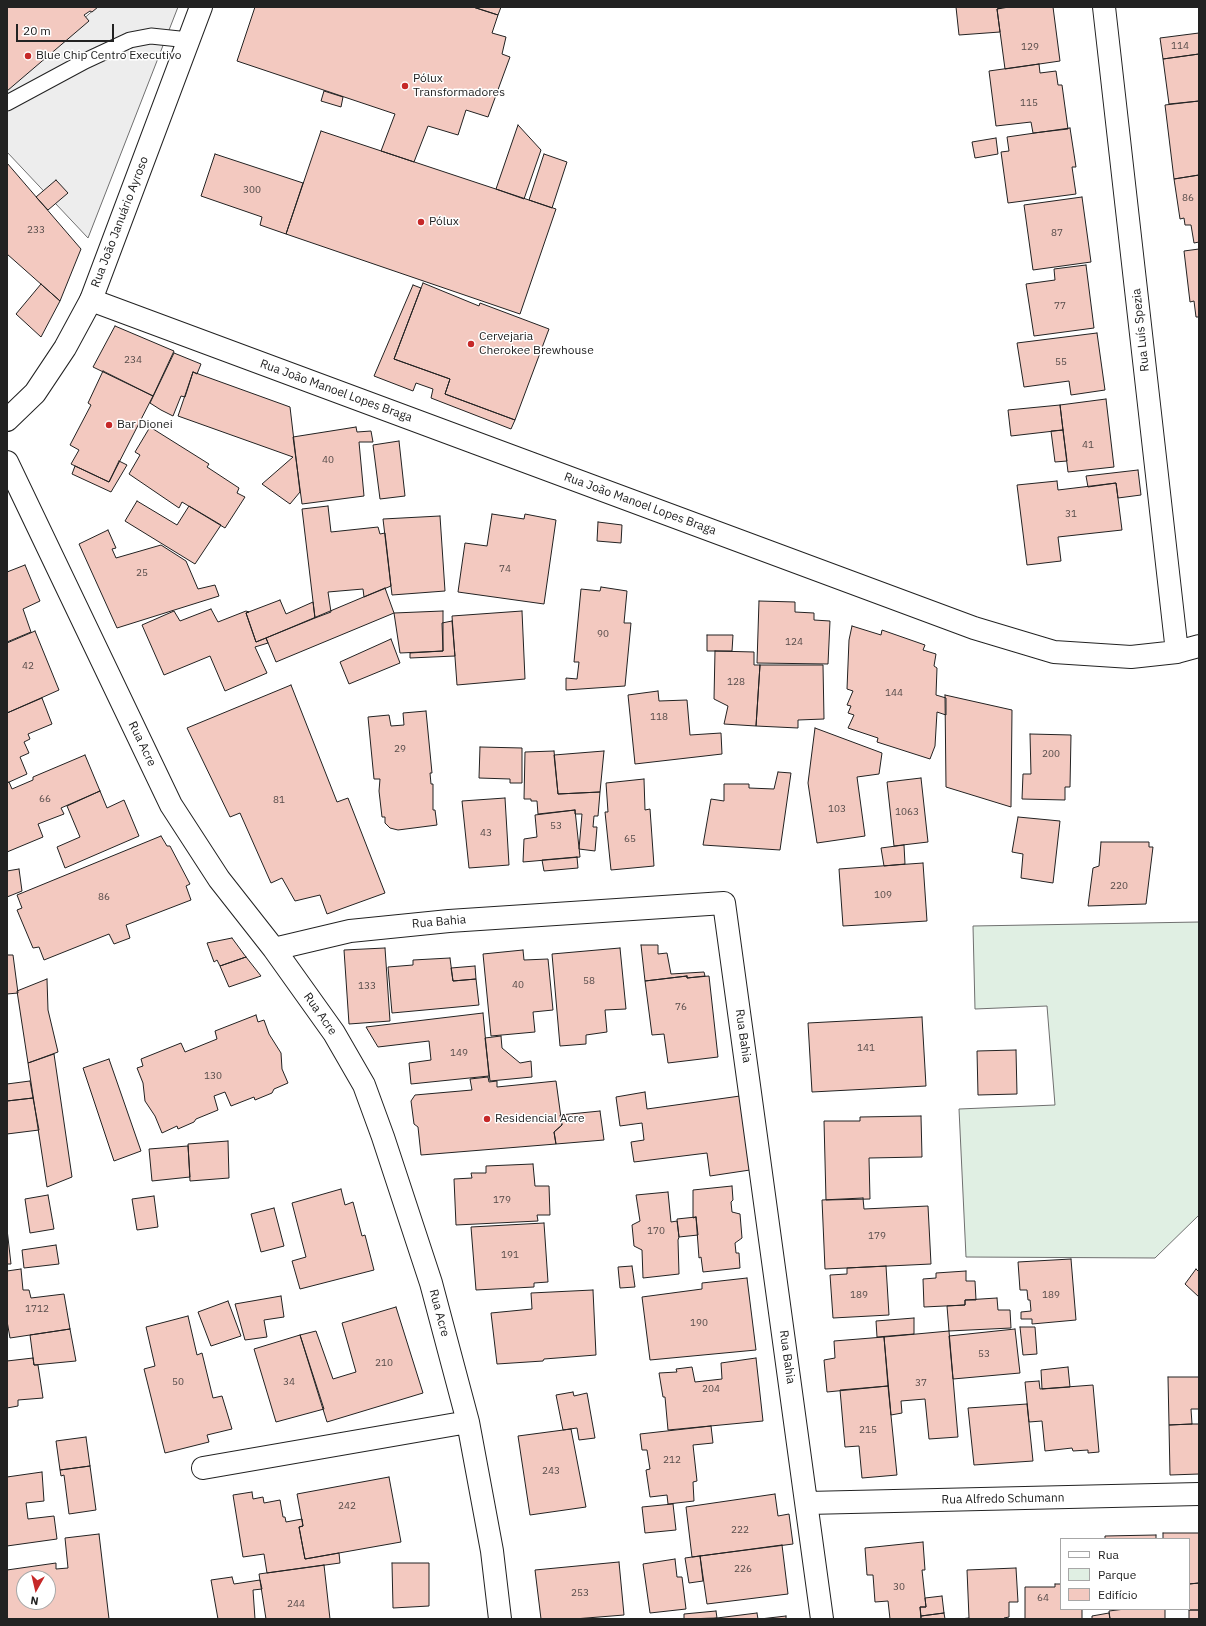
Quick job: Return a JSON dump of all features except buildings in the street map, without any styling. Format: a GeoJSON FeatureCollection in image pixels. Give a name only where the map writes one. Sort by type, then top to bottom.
{"type":"FeatureCollection","features":[{"type":"Feature","properties":{"kind":"street","name":"Rua João Januário Ayroso"},"geometry":{"type":"LineString","coordinates":[[7,420],[35,393],[65,348],[91,300],[202,7]]}},
{"type":"Feature","properties":{"kind":"street","name":"Rua Luís Spezia"},"geometry":{"type":"LineString","coordinates":[[1104,7],[1177,652]]}},
{"type":"Feature","properties":{"kind":"street","name":"Rua João Manoel Lopes Braga"},"geometry":{"type":"LineString","coordinates":[[91,300],[974,628],[1054,652],[1132,658],[1177,652],[1199,646]]}},
{"type":"Feature","properties":{"kind":"street","name":"Rua Acre"},"geometry":{"type":"LineString","coordinates":[[7,462],[171,805],[219,879],[274,949],[334,1033],[364,1085],[383,1137],[431,1284],[468,1422],[492,1551],[500,1619]]}},
{"type":"Feature","properties":{"kind":"street","name":"Rua Bahia"},"geometry":{"type":"LineString","coordinates":[[274,949],[350,931],[457,920],[724,903],[822,1619]]}},
{"type":"Feature","properties":{"kind":"street"},"geometry":{"type":"LineString","coordinates":[[203,1468],[468,1422]]}},
{"type":"Feature","properties":{"kind":"street","name":"Rua Alfredo Schumann"},"geometry":{"type":"LineString","coordinates":[[807,1503],[1199,1494]]}},
{"type":"Feature","properties":{"kind":"lane"},"geometry":{"type":"LineString","coordinates":[[7,103],[85,61],[130,40],[151,36],[189,40]]}},
{"type":"Feature","properties":{"kind":"green space"},"geometry":{"type":"Polygon","coordinates":[[[1199,922],[1199,1215],[1155,1258],[966,1257],[959,1109],[1055,1105],[1047,1006],[975,1009],[973,926],[1199,922]]]}},
{"type":"Feature","properties":{"kind":"shaded area"},"geometry":{"type":"Polygon","coordinates":[[[97,7],[178,7],[88,238],[7,152],[7,86],[97,7]]]}},
{"type":"Feature","properties":{"kind":"place","name":"Blue Chip Centro Executivo"},"geometry":{"type":"Point","coordinates":[28,56]}},
{"type":"Feature","properties":{"kind":"place","name":"Pólux Transformadores"},"geometry":{"type":"Point","coordinates":[405,86]}},
{"type":"Feature","properties":{"kind":"place","name":"Pólux"},"geometry":{"type":"Point","coordinates":[421,222]}},
{"type":"Feature","properties":{"kind":"place","name":"Cervejaria Cherokee Brewhouse"},"geometry":{"type":"Point","coordinates":[471,344]}},
{"type":"Feature","properties":{"kind":"place","name":"Bar Dionei"},"geometry":{"type":"Point","coordinates":[109,425]}},
{"type":"Feature","properties":{"kind":"place","name":"Residencial Acre"},"geometry":{"type":"Point","coordinates":[487,1119]}}]}
